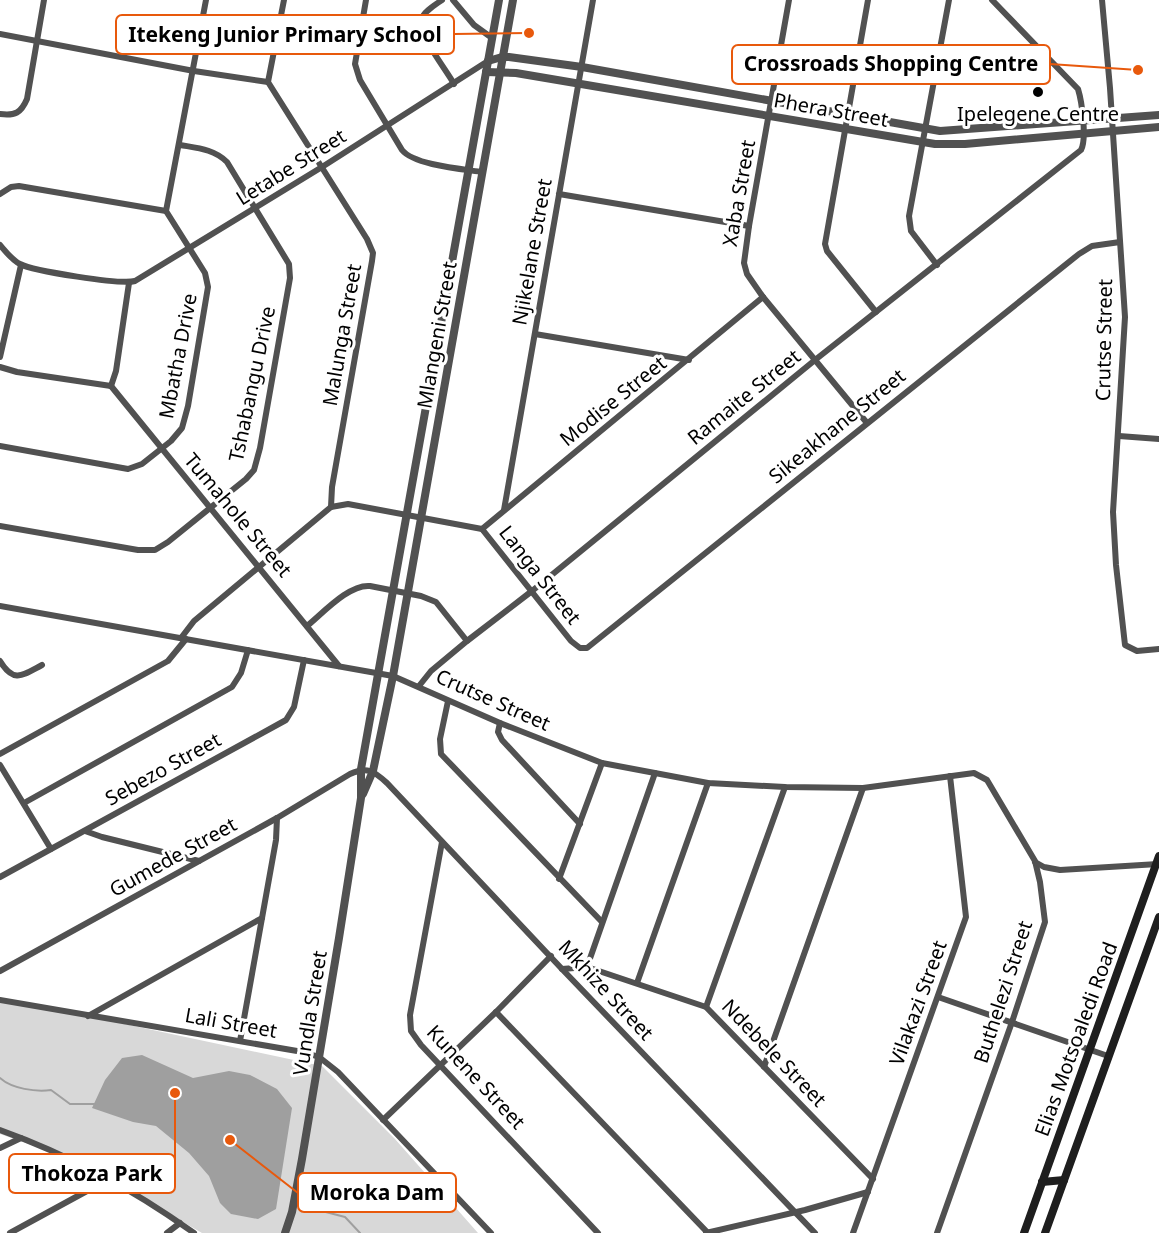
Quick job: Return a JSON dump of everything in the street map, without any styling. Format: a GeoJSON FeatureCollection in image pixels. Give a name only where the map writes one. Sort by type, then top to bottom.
{"type":"FeatureCollection","features":[{"type":"Feature","properties":{"kind":"main road","name":"Elias Motsoaledi Road"},"geometry":{"type":"LineString","coordinates":[[1024,1233],[1158,862]]}},
{"type":"Feature","properties":{"kind":"main road","name":"Elias Motsoaledi Road"},"geometry":{"type":"LineString","coordinates":[[1045,1233],[1159,918]]}},
{"type":"Feature","properties":{"kind":"main road"},"geometry":{"type":"LineString","coordinates":[[1042,1182],[1064,1180]]}},
{"type":"Feature","properties":{"kind":"street"},"geometry":{"type":"LineString","coordinates":[[0,114],[16,114],[25,104],[44,0]]}},
{"type":"Feature","properties":{"kind":"street"},"geometry":{"type":"LineString","coordinates":[[0,194],[10,187],[24,186],[166,211],[206,0]]}},
{"type":"Feature","properties":{"kind":"street"},"geometry":{"type":"LineString","coordinates":[[0,34],[268,82],[284,0]]}},
{"type":"Feature","properties":{"kind":"street"},"geometry":{"type":"LineString","coordinates":[[366,0],[355,63],[360,80],[406,155],[418,160],[482,172]]}},
{"type":"Feature","properties":{"kind":"street"},"geometry":{"type":"LineString","coordinates":[[442,0],[427,11],[422,18],[421,29],[454,84]]}},
{"type":"Feature","properties":{"kind":"street"},"geometry":{"type":"LineString","coordinates":[[453,0],[474,25],[492,39]]}},
{"type":"Feature","properties":{"kind":"street","name":"Mlangeni Street"},"geometry":{"type":"LineString","coordinates":[[379,673],[499,0]]}},
{"type":"Feature","properties":{"kind":"street","name":"Mlangeni Street"},"geometry":{"type":"LineString","coordinates":[[393,676],[513,0]]}},
{"type":"Feature","properties":{"kind":"street","name":"Njikelane Street"},"geometry":{"type":"LineString","coordinates":[[504,510],[593,0]]}},
{"type":"Feature","properties":{"kind":"street","name":"Xaba Street"},"geometry":{"type":"LineString","coordinates":[[789,0],[749,226],[745,268],[763,297],[867,423]]}},
{"type":"Feature","properties":{"kind":"street"},"geometry":{"type":"LineString","coordinates":[[868,0],[825,248],[876,312]]}},
{"type":"Feature","properties":{"kind":"street"},"geometry":{"type":"LineString","coordinates":[[937,265],[911,231],[909,222],[949,0]]}},
{"type":"Feature","properties":{"kind":"street"},"geometry":{"type":"LineString","coordinates":[[992,0],[1075,85],[1082,100],[1083,134]]}},
{"type":"Feature","properties":{"kind":"street","name":"Crutse Street"},"geometry":{"type":"LineString","coordinates":[[1102,0],[1125,317],[1113,512],[1116,566],[1125,645],[1137,651],[1159,649]]}},
{"type":"Feature","properties":{"kind":"street"},"geometry":{"type":"LineString","coordinates":[[488,62],[502,57]]}},
{"type":"Feature","properties":{"kind":"street","name":"Phera Street"},"geometry":{"type":"LineString","coordinates":[[502,57],[582,67],[940,131],[1159,115]]}},
{"type":"Feature","properties":{"kind":"street","name":"Letabe Street"},"geometry":{"type":"LineString","coordinates":[[129,283],[143,278],[191,249],[488,62]]}},
{"type":"Feature","properties":{"kind":"street","name":"Letabe Street"},"geometry":{"type":"LineString","coordinates":[[468,75],[486,72]]}},
{"type":"Feature","properties":{"kind":"street","name":"Phera Street"},"geometry":{"type":"LineString","coordinates":[[486,72],[579,83],[922,143],[964,144],[1159,127]]}},
{"type":"Feature","properties":{"kind":"street","name":"Malunga Street"},"geometry":{"type":"LineString","coordinates":[[268,82],[367,239],[373,253],[332,487],[331,507]]}},
{"type":"Feature","properties":{"kind":"street","name":"Ramaite Street"},"geometry":{"type":"LineString","coordinates":[[419,686],[431,671],[467,641],[532,591],[815,360],[1077,153],[1084,144],[1083,134]]}},
{"type":"Feature","properties":{"kind":"street","name":"Tshabangu Drive"},"geometry":{"type":"LineString","coordinates":[[0,526],[148,551],[161,547],[246,479],[254,470],[258,461],[290,278],[289,264],[233,170],[220,155],[204,149],[180,145]]}},
{"type":"Feature","properties":{"kind":"street"},"geometry":{"type":"LineString","coordinates":[[559,194],[749,226]]}},
{"type":"Feature","properties":{"kind":"street","name":"Mbatha Drive"},"geometry":{"type":"LineString","coordinates":[[0,446],[129,469],[142,464],[177,435],[186,417],[208,280],[166,211]]}},
{"type":"Feature","properties":{"kind":"street","name":"Sikeakhane Street"},"geometry":{"type":"LineString","coordinates":[[580,648],[592,645],[1086,249],[1099,244],[1120,242]]}},
{"type":"Feature","properties":{"kind":"street"},"geometry":{"type":"LineString","coordinates":[[0,245],[21,265],[129,283],[116,371],[111,386],[17,372],[0,367]]}},
{"type":"Feature","properties":{"kind":"street"},"geometry":{"type":"LineString","coordinates":[[0,357],[21,265]]}},
{"type":"Feature","properties":{"kind":"street","name":"Modise Street"},"geometry":{"type":"LineString","coordinates":[[483,529],[763,297]]}},
{"type":"Feature","properties":{"kind":"street"},"geometry":{"type":"LineString","coordinates":[[535,334],[689,360]]}},
{"type":"Feature","properties":{"kind":"street","name":"Tumahole Street"},"geometry":{"type":"LineString","coordinates":[[111,386],[339,666]]}},
{"type":"Feature","properties":{"kind":"street"},"geometry":{"type":"LineString","coordinates":[[1119,436],[1159,439]]}},
{"type":"Feature","properties":{"kind":"street","name":"Langa Street"},"geometry":{"type":"LineString","coordinates":[[331,507],[348,504],[483,529],[571,641],[580,648]]}},
{"type":"Feature","properties":{"kind":"street"},"geometry":{"type":"LineString","coordinates":[[0,754],[168,662],[194,621],[331,507]]}},
{"type":"Feature","properties":{"kind":"street"},"geometry":{"type":"LineString","coordinates":[[307,626],[356,587],[370,586],[407,593],[436,602],[467,641]]}},
{"type":"Feature","properties":{"kind":"street","name":"Crutse Street"},"geometry":{"type":"LineString","coordinates":[[0,606],[393,676],[500,723],[602,762],[708,783],[863,788],[974,773]]}},
{"type":"Feature","properties":{"kind":"street"},"geometry":{"type":"LineString","coordinates":[[24,803],[232,687],[242,673],[248,650]]}},
{"type":"Feature","properties":{"kind":"street","name":"Sebezo Street"},"geometry":{"type":"LineString","coordinates":[[2,876],[286,720],[294,707],[304,660]]}},
{"type":"Feature","properties":{"kind":"street"},"geometry":{"type":"LineString","coordinates":[[0,661],[8,673],[16,676],[42,665]]}},
{"type":"Feature","properties":{"kind":"street","name":"Vundla Street"},"geometry":{"type":"LineString","coordinates":[[285,1233],[292,1212],[303,1159],[361,798],[361,769],[379,673]]}},
{"type":"Feature","properties":{"kind":"street","name":"Vundla Street"},"geometry":{"type":"LineString","coordinates":[[361,798],[373,771],[393,676]]}},
{"type":"Feature","properties":{"kind":"street"},"geometry":{"type":"LineString","coordinates":[[448,701],[440,739],[441,754],[602,922]]}},
{"type":"Feature","properties":{"kind":"street"},"geometry":{"type":"LineString","coordinates":[[500,723],[498,732],[502,740],[580,824]]}},
{"type":"Feature","properties":{"kind":"street"},"geometry":{"type":"LineString","coordinates":[[559,879],[602,762]]}},
{"type":"Feature","properties":{"kind":"street"},"geometry":{"type":"LineString","coordinates":[[0,765],[51,849]]}},
{"type":"Feature","properties":{"kind":"street"},"geometry":{"type":"LineString","coordinates":[[361,769],[373,771]]}},
{"type":"Feature","properties":{"kind":"street","name":"Gumede Street"},"geometry":{"type":"LineString","coordinates":[[0,971],[277,818],[343,777],[361,769]]}},
{"type":"Feature","properties":{"kind":"street","name":"Mkhize Street"},"geometry":{"type":"LineString","coordinates":[[373,771],[479,878],[562,969],[815,1233]]}},
{"type":"Feature","properties":{"kind":"street"},"geometry":{"type":"LineString","coordinates":[[586,967],[655,773]]}},
{"type":"Feature","properties":{"kind":"street","name":"Buthelezi Street"},"geometry":{"type":"LineString","coordinates":[[937,1233],[1045,922],[1035,861],[987,780],[974,773]]}},
{"type":"Feature","properties":{"kind":"street","name":"Vilakazi Street"},"geometry":{"type":"LineString","coordinates":[[854,1233],[966,917],[950,776]]}},
{"type":"Feature","properties":{"kind":"street"},"geometry":{"type":"LineString","coordinates":[[637,983],[708,783]]}},
{"type":"Feature","properties":{"kind":"street"},"geometry":{"type":"LineString","coordinates":[[706,1007],[785,787]]}},
{"type":"Feature","properties":{"kind":"street"},"geometry":{"type":"LineString","coordinates":[[764,1067],[863,788]]}},
{"type":"Feature","properties":{"kind":"street"},"geometry":{"type":"LineString","coordinates":[[240,1041],[276,840],[277,818]]}},
{"type":"Feature","properties":{"kind":"street"},"geometry":{"type":"LineString","coordinates":[[85,831],[200,861]]}},
{"type":"Feature","properties":{"kind":"street","name":"Kunene Street"},"geometry":{"type":"LineString","coordinates":[[442,842],[409,1024],[415,1038],[598,1233]]}},
{"type":"Feature","properties":{"kind":"street"},"geometry":{"type":"LineString","coordinates":[[1035,861],[1044,867],[1060,870],[1158,862]]}},
{"type":"Feature","properties":{"kind":"street"},"geometry":{"type":"LineString","coordinates":[[0,867],[2,876]]}},
{"type":"Feature","properties":{"kind":"street"},"geometry":{"type":"LineString","coordinates":[[87,1016],[262,918]]}},
{"type":"Feature","properties":{"kind":"street"},"geometry":{"type":"LineString","coordinates":[[383,1120],[496,1012],[550,956]]}},
{"type":"Feature","properties":{"kind":"street","name":"Ndebele Street"},"geometry":{"type":"LineString","coordinates":[[562,969],[586,967],[706,1007],[873,1179]]}},
{"type":"Feature","properties":{"kind":"street"},"geometry":{"type":"LineString","coordinates":[[938,997],[1108,1056]]}},
{"type":"Feature","properties":{"kind":"street","name":"Lali Street"},"geometry":{"type":"LineString","coordinates":[[0,1000],[240,1041],[319,1057],[338,1072],[491,1233]]}},
{"type":"Feature","properties":{"kind":"street"},"geometry":{"type":"LineString","coordinates":[[496,1012],[707,1233],[795,1212],[868,1191]]}},
{"type":"Feature","properties":{"kind":"street"},"geometry":{"type":"LineString","coordinates":[[0,1130],[70,1159],[109,1179],[194,1233]]}},
{"type":"Feature","properties":{"kind":"street"},"geometry":{"type":"LineString","coordinates":[[0,1148],[21,1138]]}},
{"type":"Feature","properties":{"kind":"street"},"geometry":{"type":"LineString","coordinates":[[10,1233],[109,1179]]}},
{"type":"Feature","properties":{"kind":"street"},"geometry":{"type":"LineString","coordinates":[[167,1233],[180,1223]]}},
{"type":"Feature","properties":{"kind":"shaded area"},"geometry":{"type":"Polygon","coordinates":[[[0,1001],[87,1016],[322,1066],[395,1139],[478,1233],[202,1233],[102,1175],[43,1149],[0,1134],[0,1001]]]}},
{"type":"Feature","properties":{"kind":"shaded area"},"geometry":{"type":"Polygon","coordinates":[[[142,1055],[193,1078],[229,1071],[250,1075],[277,1089],[292,1108],[276,1209],[258,1219],[231,1214],[220,1203],[209,1176],[189,1153],[156,1126],[133,1122],[92,1108],[105,1080],[122,1058],[142,1055]]]}},
{"type":"Feature","properties":{"kind":"waterway"},"geometry":{"type":"LineString","coordinates":[[0,1078],[24,1089],[51,1090],[70,1104],[95,1104]]}},
{"type":"Feature","properties":{"kind":"waterway"},"geometry":{"type":"LineString","coordinates":[[318,1210],[345,1217],[360,1233]]}},
{"type":"Feature","properties":{"kind":"place","name":"Itekeng Junior Primary School"},"geometry":{"type":"Point","coordinates":[529,33]}},
{"type":"Feature","properties":{"kind":"place","name":"Crossroads Shopping Centre"},"geometry":{"type":"Point","coordinates":[1138,70]}},
{"type":"Feature","properties":{"kind":"place","name":"Ipelegene Centre"},"geometry":{"type":"Point","coordinates":[1038,92]}},
{"type":"Feature","properties":{"kind":"place","name":"Thokoza Park"},"geometry":{"type":"Point","coordinates":[175,1093]}},
{"type":"Feature","properties":{"kind":"place","name":"Moroka Dam"},"geometry":{"type":"Point","coordinates":[230,1140]}}]}
